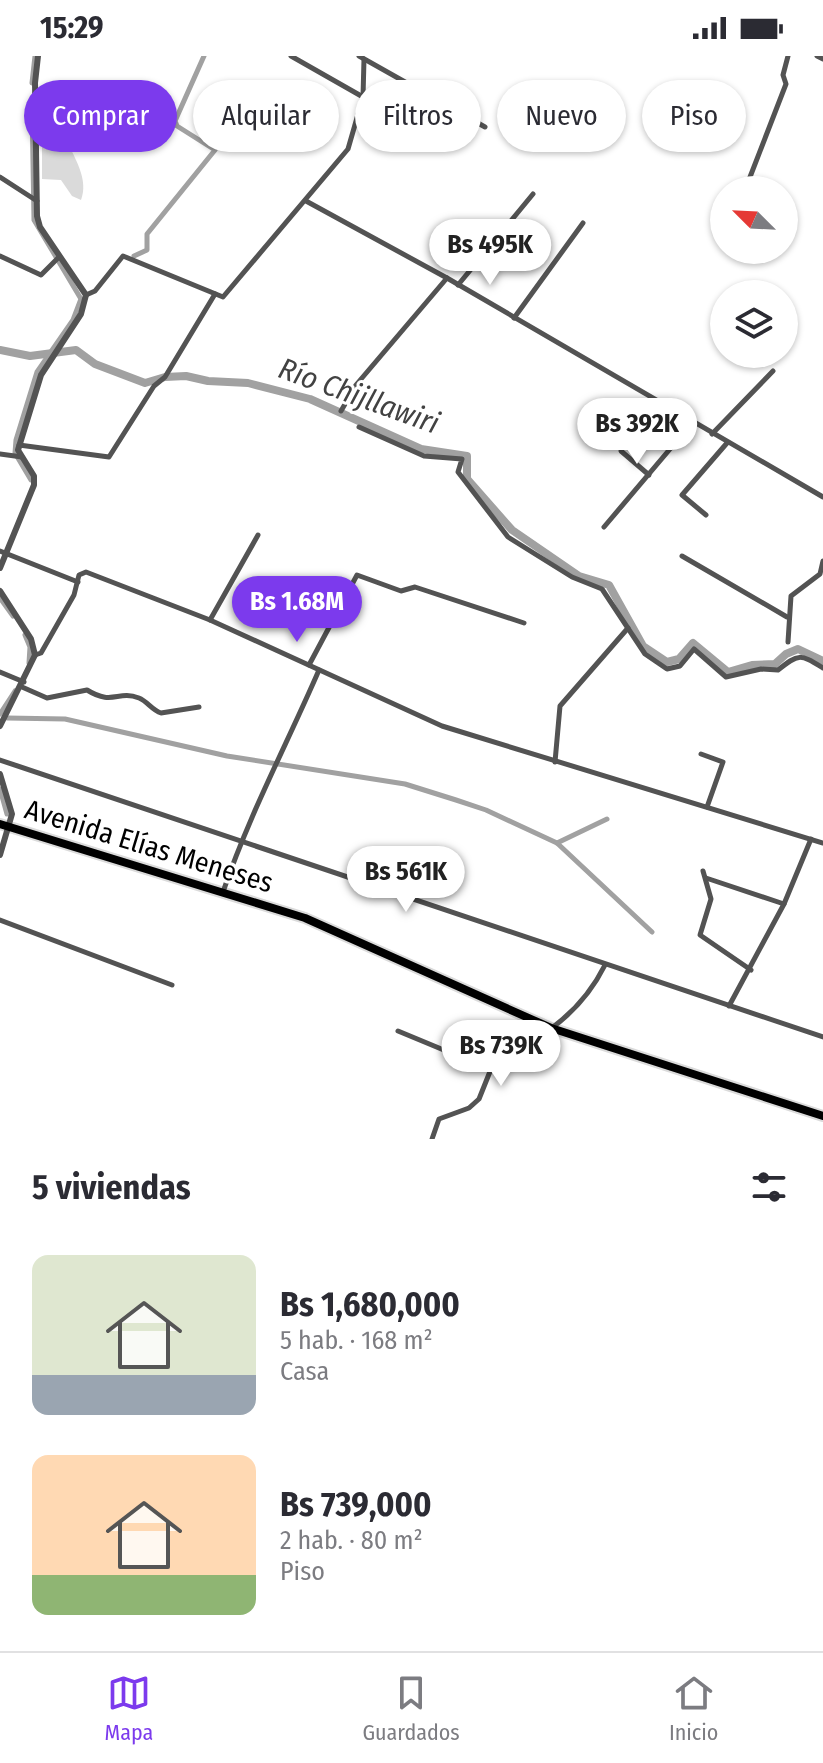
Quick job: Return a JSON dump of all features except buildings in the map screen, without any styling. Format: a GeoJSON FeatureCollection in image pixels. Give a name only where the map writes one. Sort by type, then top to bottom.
{"type":"FeatureCollection","features":[{"type":"Feature","properties":{"kind":"main road","name":"Avenida Elías Meneses"},"geometry":{"type":"LineString","coordinates":[[0,824],[305,918],[551,1028],[823,1116]]}},
{"type":"Feature","properties":{"kind":"street"},"geometry":{"type":"LineString","coordinates":[[38,56],[33,199],[40,227],[57,259],[86,295]]}},
{"type":"Feature","properties":{"kind":"street"},"geometry":{"type":"LineString","coordinates":[[291,56],[355,92]]}},
{"type":"Feature","properties":{"kind":"street"},"geometry":{"type":"LineString","coordinates":[[750,176],[786,84],[783,75],[788,56]]}},
{"type":"Feature","properties":{"kind":"street"},"geometry":{"type":"LineString","coordinates":[[817,56],[823,59]]}},
{"type":"Feature","properties":{"kind":"street"},"geometry":{"type":"LineString","coordinates":[[362,57],[363,80]]}},
{"type":"Feature","properties":{"kind":"street"},"geometry":{"type":"LineString","coordinates":[[362,57],[485,127]]}},
{"type":"Feature","properties":{"kind":"street"},"geometry":{"type":"LineString","coordinates":[[86,295],[95,291],[123,256],[223,297],[348,149],[355,125]]}},
{"type":"Feature","properties":{"kind":"street"},"geometry":{"type":"LineString","coordinates":[[0,177],[33,199]]}},
{"type":"Feature","properties":{"kind":"street"},"geometry":{"type":"LineString","coordinates":[[458,285],[533,194]]}},
{"type":"Feature","properties":{"kind":"street"},"geometry":{"type":"LineString","coordinates":[[306,201],[447,278],[823,497]]}},
{"type":"Feature","properties":{"kind":"street"},"geometry":{"type":"LineString","coordinates":[[514,318],[583,223]]}},
{"type":"Feature","properties":{"kind":"street"},"geometry":{"type":"LineString","coordinates":[[0,256],[41,275],[57,259]]}},
{"type":"Feature","properties":{"kind":"street"},"geometry":{"type":"LineString","coordinates":[[341,411],[356,385],[447,278]]}},
{"type":"Feature","properties":{"kind":"street"},"geometry":{"type":"LineString","coordinates":[[19,445],[109,457],[154,386],[165,377],[215,294]]}},
{"type":"Feature","properties":{"kind":"street"},"geometry":{"type":"LineString","coordinates":[[19,458],[19,445],[35,388],[81,314],[86,295]]}},
{"type":"Feature","properties":{"kind":"street"},"geometry":{"type":"LineString","coordinates":[[712,434],[773,371]]}},
{"type":"Feature","properties":{"kind":"street"},"geometry":{"type":"LineString","coordinates":[[604,527],[692,423]]}},
{"type":"Feature","properties":{"kind":"street"},"geometry":{"type":"LineString","coordinates":[[359,427],[424,456],[462,459],[458,472],[464,483],[508,537],[572,577],[602,589],[645,654],[667,669],[680,666],[694,649],[726,677],[761,669],[778,670],[794,657],[803,656],[823,668]]}},
{"type":"Feature","properties":{"kind":"street"},"geometry":{"type":"LineString","coordinates":[[706,515],[682,495],[727,443]]}},
{"type":"Feature","properties":{"kind":"street"},"geometry":{"type":"LineString","coordinates":[[621,451],[649,475]]}},
{"type":"Feature","properties":{"kind":"street"},"geometry":{"type":"LineString","coordinates":[[0,454],[19,458],[34,476],[34,485],[0,568]]}},
{"type":"Feature","properties":{"kind":"street"},"geometry":{"type":"LineString","coordinates":[[210,620],[258,535]]}},
{"type":"Feature","properties":{"kind":"street"},"geometry":{"type":"LineString","coordinates":[[4,552],[78,582]]}},
{"type":"Feature","properties":{"kind":"street"},"geometry":{"type":"LineString","coordinates":[[682,556],[787,617]]}},
{"type":"Feature","properties":{"kind":"street"},"geometry":{"type":"LineString","coordinates":[[788,642],[787,617],[791,596],[821,575],[823,561]]}},
{"type":"Feature","properties":{"kind":"street"},"geometry":{"type":"LineString","coordinates":[[35,655],[41,653],[74,595],[79,575],[86,572],[210,620],[442,726],[823,843]]}},
{"type":"Feature","properties":{"kind":"street"},"geometry":{"type":"LineString","coordinates":[[309,665],[357,575],[401,591],[415,587],[524,623]]}},
{"type":"Feature","properties":{"kind":"street"},"geometry":{"type":"LineString","coordinates":[[0,591],[31,639],[35,655],[0,726]]}},
{"type":"Feature","properties":{"kind":"street"},"geometry":{"type":"LineString","coordinates":[[555,762],[560,706],[628,628]]}},
{"type":"Feature","properties":{"kind":"street"},"geometry":{"type":"LineString","coordinates":[[223,892],[240,841],[319,670]]}},
{"type":"Feature","properties":{"kind":"street"},"geometry":{"type":"LineString","coordinates":[[0,672],[47,698],[87,690],[100,698],[113,699],[124,695],[141,699],[161,713],[199,707]]}},
{"type":"Feature","properties":{"kind":"street"},"geometry":{"type":"LineString","coordinates":[[701,754],[723,762],[707,807]]}},
{"type":"Feature","properties":{"kind":"street"},"geometry":{"type":"LineString","coordinates":[[0,760],[823,1037]]}},
{"type":"Feature","properties":{"kind":"street"},"geometry":{"type":"LineString","coordinates":[[0,774],[12,814],[0,855]]}},
{"type":"Feature","properties":{"kind":"street"},"geometry":{"type":"LineString","coordinates":[[729,1006],[784,904],[811,839]]}},
{"type":"Feature","properties":{"kind":"street"},"geometry":{"type":"LineString","coordinates":[[703,871],[710,907],[700,935],[751,970]]}},
{"type":"Feature","properties":{"kind":"street"},"geometry":{"type":"LineString","coordinates":[[706,878],[784,904]]}},
{"type":"Feature","properties":{"kind":"street"},"geometry":{"type":"LineString","coordinates":[[0,920],[172,985]]}},
{"type":"Feature","properties":{"kind":"street"},"geometry":{"type":"LineString","coordinates":[[432,1139],[439,1119],[469,1108],[479,1099],[502,1046],[528,1043],[551,1028],[582,1003],[605,965]]}},
{"type":"Feature","properties":{"kind":"street"},"geometry":{"type":"LineString","coordinates":[[398,1031],[492,1070]]}},
{"type":"Feature","properties":{"kind":"shaded area"},"geometry":{"type":"Polygon","coordinates":[[[42,152],[72,152],[82,177],[81,200],[72,196],[61,180],[42,179],[42,152]]]}},
{"type":"Feature","properties":{"kind":"waterway"},"geometry":{"type":"LineString","coordinates":[[32,80],[35,56]]}},
{"type":"Feature","properties":{"kind":"waterway"},"geometry":{"type":"LineString","coordinates":[[134,256],[147,250],[147,234],[215,150],[177,126],[175,121],[204,56]]}},
{"type":"Feature","properties":{"kind":"waterway"},"geometry":{"type":"LineString","coordinates":[[31,480],[15,453],[16,440],[37,372],[73,320],[81,299],[34,220],[33,152]]}},
{"type":"Feature","properties":{"kind":"waterway","name":"Río Chijllawiri"},"geometry":{"type":"LineString","coordinates":[[0,350],[30,356],[76,350],[95,364],[145,383],[165,377],[186,376],[208,381],[248,383],[310,399],[421,449],[467,456],[467,479],[512,530],[579,576],[609,585],[643,646],[667,662],[679,659],[693,643],[728,672],[752,665],[775,664],[798,649],[823,661]]}},
{"type":"Feature","properties":{"kind":"waterway"},"geometry":{"type":"LineString","coordinates":[[0,598],[13,616]]}},
{"type":"Feature","properties":{"kind":"waterway"},"geometry":{"type":"LineString","coordinates":[[25,635],[30,647],[29,663]]}},
{"type":"Feature","properties":{"kind":"waterway"},"geometry":{"type":"LineString","coordinates":[[0,714],[15,691]]}},
{"type":"Feature","properties":{"kind":"waterway"},"geometry":{"type":"LineString","coordinates":[[7,718],[65,719],[227,756],[405,784],[456,800],[486,810],[557,843],[652,932]]}},
{"type":"Feature","properties":{"kind":"waterway"},"geometry":{"type":"LineString","coordinates":[[0,789],[7,814]]}},
{"type":"Feature","properties":{"kind":"waterway"},"geometry":{"type":"LineString","coordinates":[[557,843],[607,819]]}}]}
